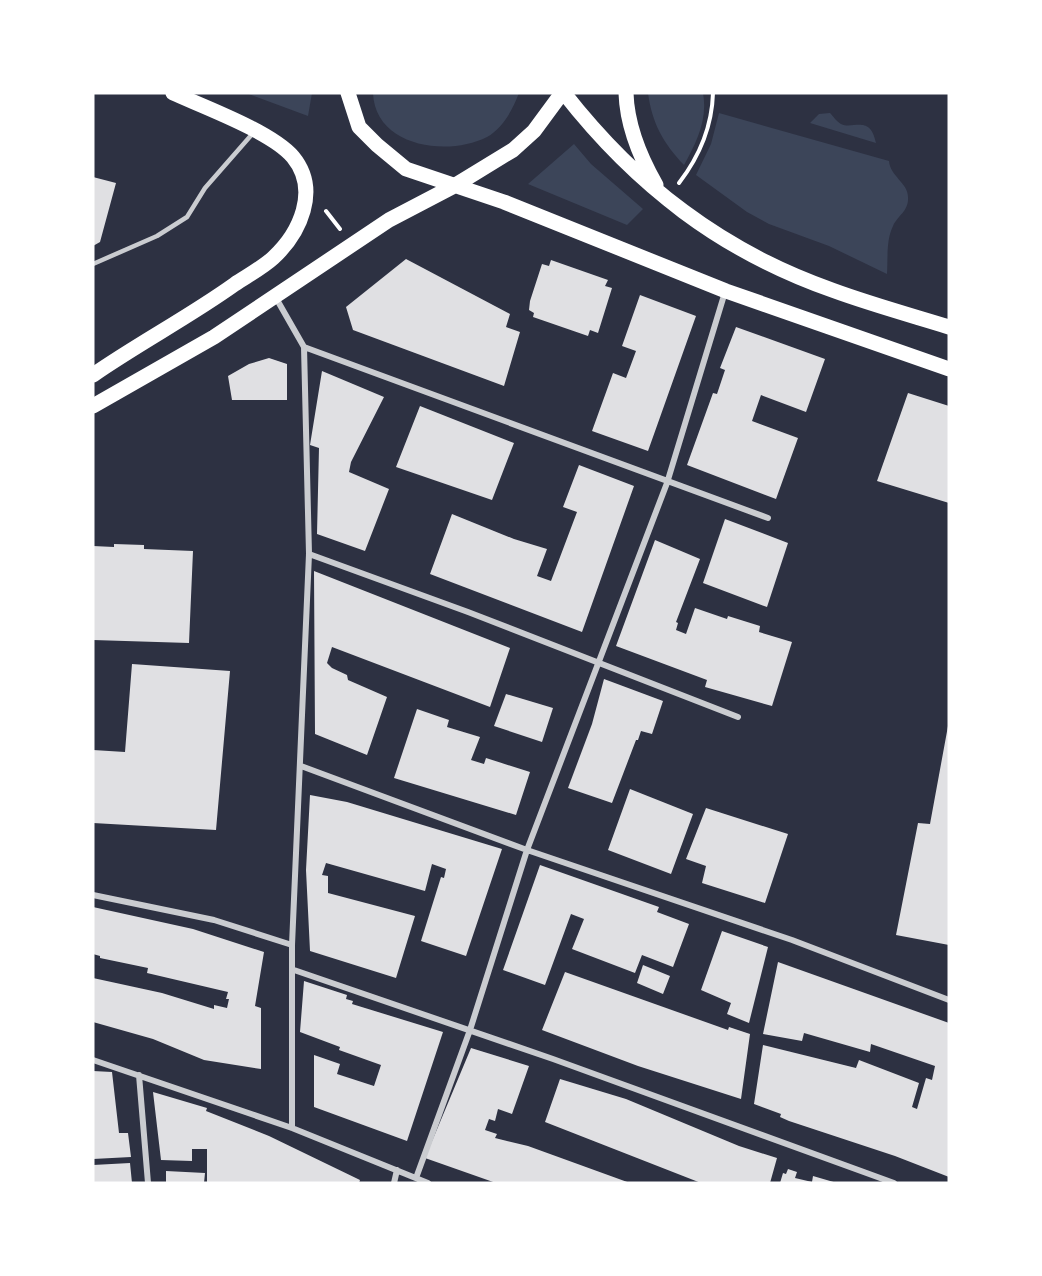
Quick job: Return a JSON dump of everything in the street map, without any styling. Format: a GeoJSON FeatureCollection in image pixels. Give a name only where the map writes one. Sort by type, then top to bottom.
{"type":"FeatureCollection","features":[{"type":"Feature","properties":{"kind":"main road"},"geometry":{"type":"LineString","coordinates":[[93,375],[198,310],[272,259],[294,232],[306,204],[304,178],[293,157],[255,130],[173,93]]}},
{"type":"Feature","properties":{"kind":"main road"},"geometry":{"type":"LineString","coordinates":[[348,93],[359,127],[406,169],[504,202],[726,291],[949,369]]}},
{"type":"Feature","properties":{"kind":"main road"},"geometry":{"type":"LineString","coordinates":[[93,406],[214,337],[276,298],[351,244],[389,220],[454,186],[513,150],[534,131],[563,93],[606,144],[664,198],[729,242],[793,275],[831,290],[949,327]]}},
{"type":"Feature","properties":{"kind":"main road"},"geometry":{"type":"LineString","coordinates":[[626,93],[632,133],[644,164],[664,198]]}},
{"type":"Feature","properties":{"kind":"street"},"geometry":{"type":"LineString","coordinates":[[416,1178],[470,1030],[526,850],[667,483],[726,291]]}},
{"type":"Feature","properties":{"kind":"street"},"geometry":{"type":"LineString","coordinates":[[276,298],[304,347],[309,554],[292,945],[294,970],[292,1128]]}},
{"type":"Feature","properties":{"kind":"street"},"geometry":{"type":"LineString","coordinates":[[304,347],[667,483],[768,518]]}},
{"type":"Feature","properties":{"kind":"street"},"geometry":{"type":"LineString","coordinates":[[309,554],[738,717]]}},
{"type":"Feature","properties":{"kind":"street"},"geometry":{"type":"LineString","coordinates":[[301,765],[526,850],[792,940],[949,1000]]}},
{"type":"Feature","properties":{"kind":"street"},"geometry":{"type":"LineString","coordinates":[[93,895],[214,920],[292,945]]}},
{"type":"Feature","properties":{"kind":"street"},"geometry":{"type":"LineString","coordinates":[[294,970],[470,1030],[894,1183]]}},
{"type":"Feature","properties":{"kind":"street"},"geometry":{"type":"LineString","coordinates":[[93,1060],[292,1128],[428,1183]]}},
{"type":"Feature","properties":{"kind":"street"},"geometry":{"type":"LineString","coordinates":[[139,1075],[148,1183]]}},
{"type":"Feature","properties":{"kind":"street"},"geometry":{"type":"LineString","coordinates":[[394,1183],[397,1170]]}},
{"type":"Feature","properties":{"kind":"lane"},"geometry":{"type":"LineString","coordinates":[[93,264],[157,236],[187,217],[205,188],[255,130]]}},
{"type":"Feature","properties":{"kind":"path"},"geometry":{"type":"LineString","coordinates":[[664,198],[690,169],[704,139],[712,112],[713,93]]}},
{"type":"Feature","properties":{"kind":"path"},"geometry":{"type":"LineString","coordinates":[[306,204],[324,207],[351,244]]}},
{"type":"Feature","properties":{"kind":"shaded area"},"geometry":{"type":"Polygon","coordinates":[[[246,93],[312,93],[308,116],[246,93]]]}},
{"type":"Feature","properties":{"kind":"shaded area"},"geometry":{"type":"Polygon","coordinates":[[[373,93],[519,93],[507,118],[487,137],[471,143],[434,146],[416,143],[400,136],[386,125],[377,111],[373,93]]]}},
{"type":"Feature","properties":{"kind":"shaded area"},"geometry":{"type":"Polygon","coordinates":[[[648,93],[703,93],[702,122],[697,140],[684,165],[670,149],[660,132],[652,114],[648,93]]]}},
{"type":"Feature","properties":{"kind":"shaded area"},"geometry":{"type":"Polygon","coordinates":[[[719,113],[889,161],[892,171],[907,192],[908,202],[891,231],[888,243],[887,274],[829,246],[769,224],[747,212],[696,175],[711,144],[719,113]]]}},
{"type":"Feature","properties":{"kind":"shaded area"},"geometry":{"type":"Polygon","coordinates":[[[830,113],[841,124],[861,125],[870,129],[876,143],[810,123],[819,114],[830,113]]]}},
{"type":"Feature","properties":{"kind":"shaded area"},"geometry":{"type":"Polygon","coordinates":[[[574,144],[591,164],[643,209],[627,225],[528,184],[574,144]]]}},
{"type":"Feature","properties":{"kind":"building"},"geometry":{"type":"Polygon","coordinates":[[[93,177],[116,183],[100,242],[93,246],[93,177]]]}},
{"type":"Feature","properties":{"kind":"building"},"geometry":{"type":"Polygon","coordinates":[[[406,259],[510,314],[506,327],[520,332],[504,386],[353,330],[346,307],[406,259]]]}},
{"type":"Feature","properties":{"kind":"building"},"geometry":{"type":"Polygon","coordinates":[[[551,260],[608,280],[605,286],[612,288],[598,333],[590,330],[588,336],[533,317],[534,313],[529,310],[530,301],[542,264],[549,266],[551,260]]]}},
{"type":"Feature","properties":{"kind":"building"},"geometry":{"type":"Polygon","coordinates":[[[640,295],[696,316],[648,451],[592,431],[613,373],[626,378],[636,351],[622,346],[640,295]]]}},
{"type":"Feature","properties":{"kind":"building"},"geometry":{"type":"Polygon","coordinates":[[[736,327],[825,359],[806,412],[761,395],[752,421],[798,438],[776,499],[687,465],[713,393],[717,394],[725,370],[720,368],[736,327]]]}},
{"type":"Feature","properties":{"kind":"building"},"geometry":{"type":"Polygon","coordinates":[[[269,358],[287,364],[287,400],[232,400],[228,376],[249,364],[269,358]]]}},
{"type":"Feature","properties":{"kind":"building"},"geometry":{"type":"Polygon","coordinates":[[[322,371],[384,397],[351,462],[349,472],[389,489],[365,551],[317,534],[319,448],[310,445],[322,371]]]}},
{"type":"Feature","properties":{"kind":"building"},"geometry":{"type":"Polygon","coordinates":[[[908,393],[949,406],[949,503],[877,481],[908,393]]]}},
{"type":"Feature","properties":{"kind":"building"},"geometry":{"type":"Polygon","coordinates":[[[420,406],[514,443],[492,500],[396,467],[420,406]]]}},
{"type":"Feature","properties":{"kind":"building"},"geometry":{"type":"Polygon","coordinates":[[[579,465],[634,486],[582,632],[430,574],[452,514],[514,539],[547,549],[537,576],[551,581],[577,512],[563,507],[579,465]]]}},
{"type":"Feature","properties":{"kind":"building"},"geometry":{"type":"Polygon","coordinates":[[[725,519],[788,543],[767,607],[703,583],[725,519]]]}},
{"type":"Feature","properties":{"kind":"building"},"geometry":{"type":"Polygon","coordinates":[[[655,540],[700,559],[676,622],[678,623],[676,630],[686,634],[695,608],[727,619],[728,616],[760,626],[759,632],[792,642],[772,706],[705,687],[707,680],[616,646],[655,540]]]}},
{"type":"Feature","properties":{"kind":"building"},"geometry":{"type":"Polygon","coordinates":[[[114,544],[144,545],[144,549],[193,551],[189,643],[93,640],[93,546],[114,547],[114,544]]]}},
{"type":"Feature","properties":{"kind":"building"},"geometry":{"type":"Polygon","coordinates":[[[314,571],[510,648],[490,707],[332,647],[327,663],[332,668],[347,675],[348,680],[387,697],[367,755],[315,734],[314,571]]]}},
{"type":"Feature","properties":{"kind":"building"},"geometry":{"type":"Polygon","coordinates":[[[132,664],[230,671],[216,830],[93,823],[93,750],[125,752],[132,664]]]}},
{"type":"Feature","properties":{"kind":"building"},"geometry":{"type":"Polygon","coordinates":[[[604,679],[663,701],[652,734],[641,731],[636,740],[612,803],[568,788],[592,724],[604,679]]]}},
{"type":"Feature","properties":{"kind":"building"},"geometry":{"type":"Polygon","coordinates":[[[506,694],[553,708],[542,742],[494,726],[506,694]]]}},
{"type":"Feature","properties":{"kind":"building"},"geometry":{"type":"Polygon","coordinates":[[[417,709],[449,720],[447,727],[480,737],[471,760],[484,764],[486,758],[530,772],[516,815],[394,778],[417,709]]]}},
{"type":"Feature","properties":{"kind":"building"},"geometry":{"type":"Polygon","coordinates":[[[948,726],[949,945],[896,935],[918,823],[930,824],[948,726]]]}},
{"type":"Feature","properties":{"kind":"building"},"geometry":{"type":"Polygon","coordinates":[[[630,789],[693,814],[671,874],[608,850],[630,789]]]}},
{"type":"Feature","properties":{"kind":"building"},"geometry":{"type":"Polygon","coordinates":[[[310,795],[347,802],[502,849],[466,956],[421,941],[441,877],[444,878],[446,869],[432,864],[425,891],[326,863],[322,875],[328,876],[328,893],[415,916],[396,978],[310,951],[306,870],[310,795]]]}},
{"type":"Feature","properties":{"kind":"building"},"geometry":{"type":"Polygon","coordinates":[[[706,808],[788,834],[765,903],[702,883],[706,866],[686,859],[706,808]]]}},
{"type":"Feature","properties":{"kind":"building"},"geometry":{"type":"Polygon","coordinates":[[[540,865],[659,907],[657,912],[689,924],[673,967],[642,955],[635,973],[572,949],[584,919],[571,914],[545,985],[503,970],[540,865]]]}},
{"type":"Feature","properties":{"kind":"building"},"geometry":{"type":"Polygon","coordinates":[[[93,907],[193,929],[264,952],[255,1006],[261,1008],[261,1069],[204,1060],[153,1039],[93,1022],[93,978],[162,993],[214,1009],[214,1005],[227,1008],[229,999],[226,999],[228,992],[147,973],[148,968],[100,958],[93,954],[93,907]]]}},
{"type":"Feature","properties":{"kind":"building"},"geometry":{"type":"Polygon","coordinates":[[[722,931],[768,947],[749,1023],[727,1014],[731,1003],[701,990],[722,931]]]}},
{"type":"Feature","properties":{"kind":"building"},"geometry":{"type":"Polygon","coordinates":[[[778,962],[949,1023],[949,1177],[895,1156],[789,1121],[780,1117],[781,1114],[754,1104],[763,1045],[856,1068],[859,1060],[919,1083],[912,1107],[917,1109],[926,1078],[932,1080],[935,1066],[871,1044],[870,1052],[804,1033],[802,1041],[763,1034],[778,962]]]}},
{"type":"Feature","properties":{"kind":"building"},"geometry":{"type":"Polygon","coordinates":[[[643,965],[670,976],[663,994],[637,983],[643,965]]]}},
{"type":"Feature","properties":{"kind":"building"},"geometry":{"type":"Polygon","coordinates":[[[565,972],[728,1030],[729,1027],[750,1034],[741,1099],[638,1066],[542,1030],[565,972]]]}},
{"type":"Feature","properties":{"kind":"building"},"geometry":{"type":"Polygon","coordinates":[[[304,981],[347,995],[346,999],[353,1001],[352,1004],[443,1032],[407,1141],[314,1107],[314,1055],[340,1064],[337,1074],[374,1086],[381,1065],[339,1050],[340,1047],[300,1032],[304,981]]]}},
{"type":"Feature","properties":{"kind":"building"},"geometry":{"type":"Polygon","coordinates":[[[471,1048],[529,1066],[512,1114],[498,1109],[495,1121],[489,1119],[485,1130],[497,1134],[495,1138],[528,1146],[630,1183],[496,1183],[425,1158],[471,1048]]]}},
{"type":"Feature","properties":{"kind":"building"},"geometry":{"type":"Polygon","coordinates":[[[93,1071],[112,1072],[119,1133],[128,1133],[131,1157],[93,1159],[93,1071]]]}},
{"type":"Feature","properties":{"kind":"building"},"geometry":{"type":"Polygon","coordinates":[[[560,1079],[626,1099],[739,1146],[777,1158],[770,1183],[701,1183],[545,1122],[560,1079]]]}},
{"type":"Feature","properties":{"kind":"building"},"geometry":{"type":"Polygon","coordinates":[[[153,1092],[207,1108],[206,1111],[269,1136],[360,1180],[359,1183],[207,1183],[207,1149],[192,1149],[192,1161],[161,1160],[153,1092]]]}},
{"type":"Feature","properties":{"kind":"building"},"geometry":{"type":"Polygon","coordinates":[[[130,1163],[132,1183],[93,1183],[93,1165],[130,1163]]]}},
{"type":"Feature","properties":{"kind":"building"},"geometry":{"type":"Polygon","coordinates":[[[788,1169],[797,1172],[795,1178],[812,1182],[813,1176],[837,1183],[780,1183],[783,1173],[786,1174],[788,1169]]]}},
{"type":"Feature","properties":{"kind":"building"},"geometry":{"type":"Polygon","coordinates":[[[166,1171],[205,1173],[204,1183],[166,1183],[166,1171]]]}}]}
